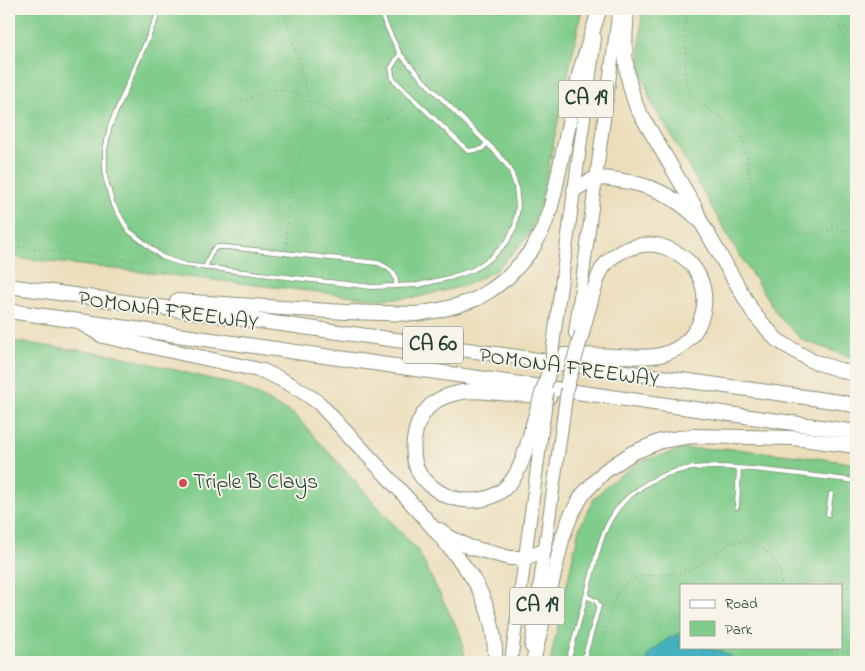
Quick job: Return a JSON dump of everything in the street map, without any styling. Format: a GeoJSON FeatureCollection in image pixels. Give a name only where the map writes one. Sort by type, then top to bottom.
{"type":"FeatureCollection","features":[{"type":"Feature","properties":{"kind":"highway"},"geometry":{"type":"LineString","coordinates":[[628,9],[625,56],[630,91],[637,108],[695,207],[701,222],[754,314],[777,340],[812,361],[856,375]]}},
{"type":"Feature","properties":{"kind":"highway"},"geometry":{"type":"LineString","coordinates":[[78,296],[345,312],[416,314],[440,310],[476,299],[507,278],[522,264],[543,229],[555,190],[580,71],[598,12]]}},
{"type":"Feature","properties":{"kind":"highway"},"geometry":{"type":"LineString","coordinates":[[574,190],[595,179],[605,178],[635,183],[658,190],[675,199],[701,222]]}},
{"type":"Feature","properties":{"kind":"highway"},"geometry":{"type":"LineString","coordinates":[[499,355],[613,356],[640,357],[666,354],[677,349],[694,334],[700,323],[704,308],[701,282],[690,263],[666,247],[652,244],[637,245],[622,251],[610,259],[601,271],[578,333],[567,385]]}},
{"type":"Feature","properties":{"kind":"highway","name":"POMONA FREEWAY"},"geometry":{"type":"LineString","coordinates":[[9,286],[856,406]]}},
{"type":"Feature","properties":{"kind":"highway","name":"POMONA FREEWAY"},"geometry":{"type":"LineString","coordinates":[[9,311],[856,432]]}},
{"type":"Feature","properties":{"kind":"highway"},"geometry":{"type":"LineString","coordinates":[[78,321],[102,336],[256,370],[284,380],[319,403],[425,518],[475,581],[491,623],[496,649],[495,662]]}},
{"type":"Feature","properties":{"kind":"highway"},"geometry":{"type":"LineString","coordinates":[[551,364],[540,415],[520,467],[508,484],[496,494],[480,500],[462,500],[444,496],[430,486],[419,473],[414,455],[413,439],[419,423],[428,408],[442,398],[460,392],[482,391],[667,405]]}},
{"type":"Feature","properties":{"kind":"highway"},"geometry":{"type":"LineString","coordinates":[[533,662],[563,536],[571,514],[583,494],[605,471],[632,453],[661,441],[692,436],[794,438],[856,446]]}},
{"type":"Feature","properties":{"kind":"highway"},"geometry":{"type":"LineString","coordinates":[[425,518],[449,537],[469,547],[510,558],[524,558],[544,551]]}},
{"type":"Feature","properties":{"kind":"main road","name":"CA 19"},"geometry":{"type":"LineString","coordinates":[[578,333],[595,179],[619,9]]}},
{"type":"Feature","properties":{"kind":"main road","name":"CA 19"},"geometry":{"type":"LineString","coordinates":[[551,364],[598,12]]}},
{"type":"Feature","properties":{"kind":"main road","name":"CA 19"},"geometry":{"type":"LineString","coordinates":[[529,662],[567,385]]}},
{"type":"Feature","properties":{"kind":"main road","name":"CA 19"},"geometry":{"type":"LineString","coordinates":[[511,662],[540,415]]}},
{"type":"Feature","properties":{"kind":"lane"},"geometry":{"type":"LineString","coordinates":[[158,9],[156,19],[110,126],[105,150],[105,176],[112,202],[128,230],[162,258],[185,265],[372,287],[418,284],[449,278],[473,270],[491,258],[507,242],[515,226],[518,206],[516,186],[510,169],[497,153],[424,81],[400,54],[380,9]]}},
{"type":"Feature","properties":{"kind":"lane"},"geometry":{"type":"LineString","coordinates":[[400,54],[391,68],[394,79],[468,152],[482,149],[487,143]]}},
{"type":"Feature","properties":{"kind":"lane"},"geometry":{"type":"LineString","coordinates":[[205,268],[212,252],[217,247],[226,247],[378,264],[394,274],[396,286]]}},
{"type":"Feature","properties":{"kind":"lane"},"geometry":{"type":"LineString","coordinates":[[568,662],[601,539],[612,516],[626,498],[642,485],[658,476],[680,469],[700,467],[740,468],[856,481]]}},
{"type":"Feature","properties":{"kind":"lane"},"geometry":{"type":"LineString","coordinates":[[737,507],[740,468]]}},
{"type":"Feature","properties":{"kind":"lane"},"geometry":{"type":"LineString","coordinates":[[828,514],[831,494]]}},
{"type":"Feature","properties":{"kind":"lane"},"geometry":{"type":"LineString","coordinates":[[583,662],[599,606],[596,601],[586,596]]}},
{"type":"Feature","properties":{"kind":"path"},"geometry":{"type":"LineString","coordinates":[[285,9],[285,15],[310,102],[311,121],[288,197],[286,254]]}},
{"type":"Feature","properties":{"kind":"path"},"geometry":{"type":"LineString","coordinates":[[692,9],[684,25],[686,45],[685,76],[687,86],[696,100],[738,132],[745,149],[752,190],[758,203],[769,218],[780,228],[789,231],[812,233],[838,230],[856,233]]}},
{"type":"Feature","properties":{"kind":"path"},"geometry":{"type":"LineString","coordinates":[[810,9],[839,28],[846,38],[851,51]]}},
{"type":"Feature","properties":{"kind":"path"},"geometry":{"type":"LineString","coordinates":[[839,28],[856,28]]}},
{"type":"Feature","properties":{"kind":"path"},"geometry":{"type":"LineString","coordinates":[[856,40],[851,51],[850,65],[856,94]]}},
{"type":"Feature","properties":{"kind":"path"},"geometry":{"type":"LineString","coordinates":[[144,95],[166,110],[197,115],[277,89],[296,93],[310,102],[354,121],[376,122],[394,115],[415,100]]}},
{"type":"Feature","properties":{"kind":"path"},"geometry":{"type":"LineString","coordinates":[[828,231],[839,224],[848,214],[856,199]]}},
{"type":"Feature","properties":{"kind":"path"},"geometry":{"type":"LineString","coordinates":[[9,246],[137,261],[150,248]]}},
{"type":"Feature","properties":{"kind":"path"},"geometry":{"type":"LineString","coordinates":[[597,662],[613,604],[619,592],[628,581],[640,576],[663,576],[687,572],[705,562],[731,542],[745,542],[758,545],[772,556],[780,572],[782,584]]}},
{"type":"Feature","properties":{"kind":"path"},"geometry":{"type":"LineString","coordinates":[[820,648],[828,652],[856,652]]}},
{"type":"Feature","properties":{"kind":"green space"},"geometry":{"type":"Polygon","coordinates":[[[9,9],[582,9],[541,202],[529,235],[495,271],[464,286],[418,297],[380,299],[9,257],[9,9]]]}},
{"type":"Feature","properties":{"kind":"green space"},"geometry":{"type":"Polygon","coordinates":[[[642,9],[856,9],[856,359],[802,340],[779,317],[732,243],[651,102],[641,70],[642,9]]]}},
{"type":"Feature","properties":{"kind":"green space","name":"Triple B Clays"},"geometry":{"type":"Polygon","coordinates":[[[9,341],[116,355],[239,386],[295,415],[418,551],[461,636],[466,662],[9,662],[9,341]]]}},
{"type":"Feature","properties":{"kind":"green space"},"geometry":{"type":"Polygon","coordinates":[[[684,449],[735,449],[856,464],[856,662],[550,662],[579,529],[595,497],[616,478],[641,461],[684,449]]]}},
{"type":"Feature","properties":{"kind":"water"},"geometry":{"type":"Polygon","coordinates":[[[680,633],[680,648],[711,648],[721,651],[739,662],[648,662],[648,655],[667,639],[680,633]]]}},
{"type":"Feature","properties":{"kind":"place","name":"Triple B Clays"},"geometry":{"type":"Point","coordinates":[183,483]}}]}
